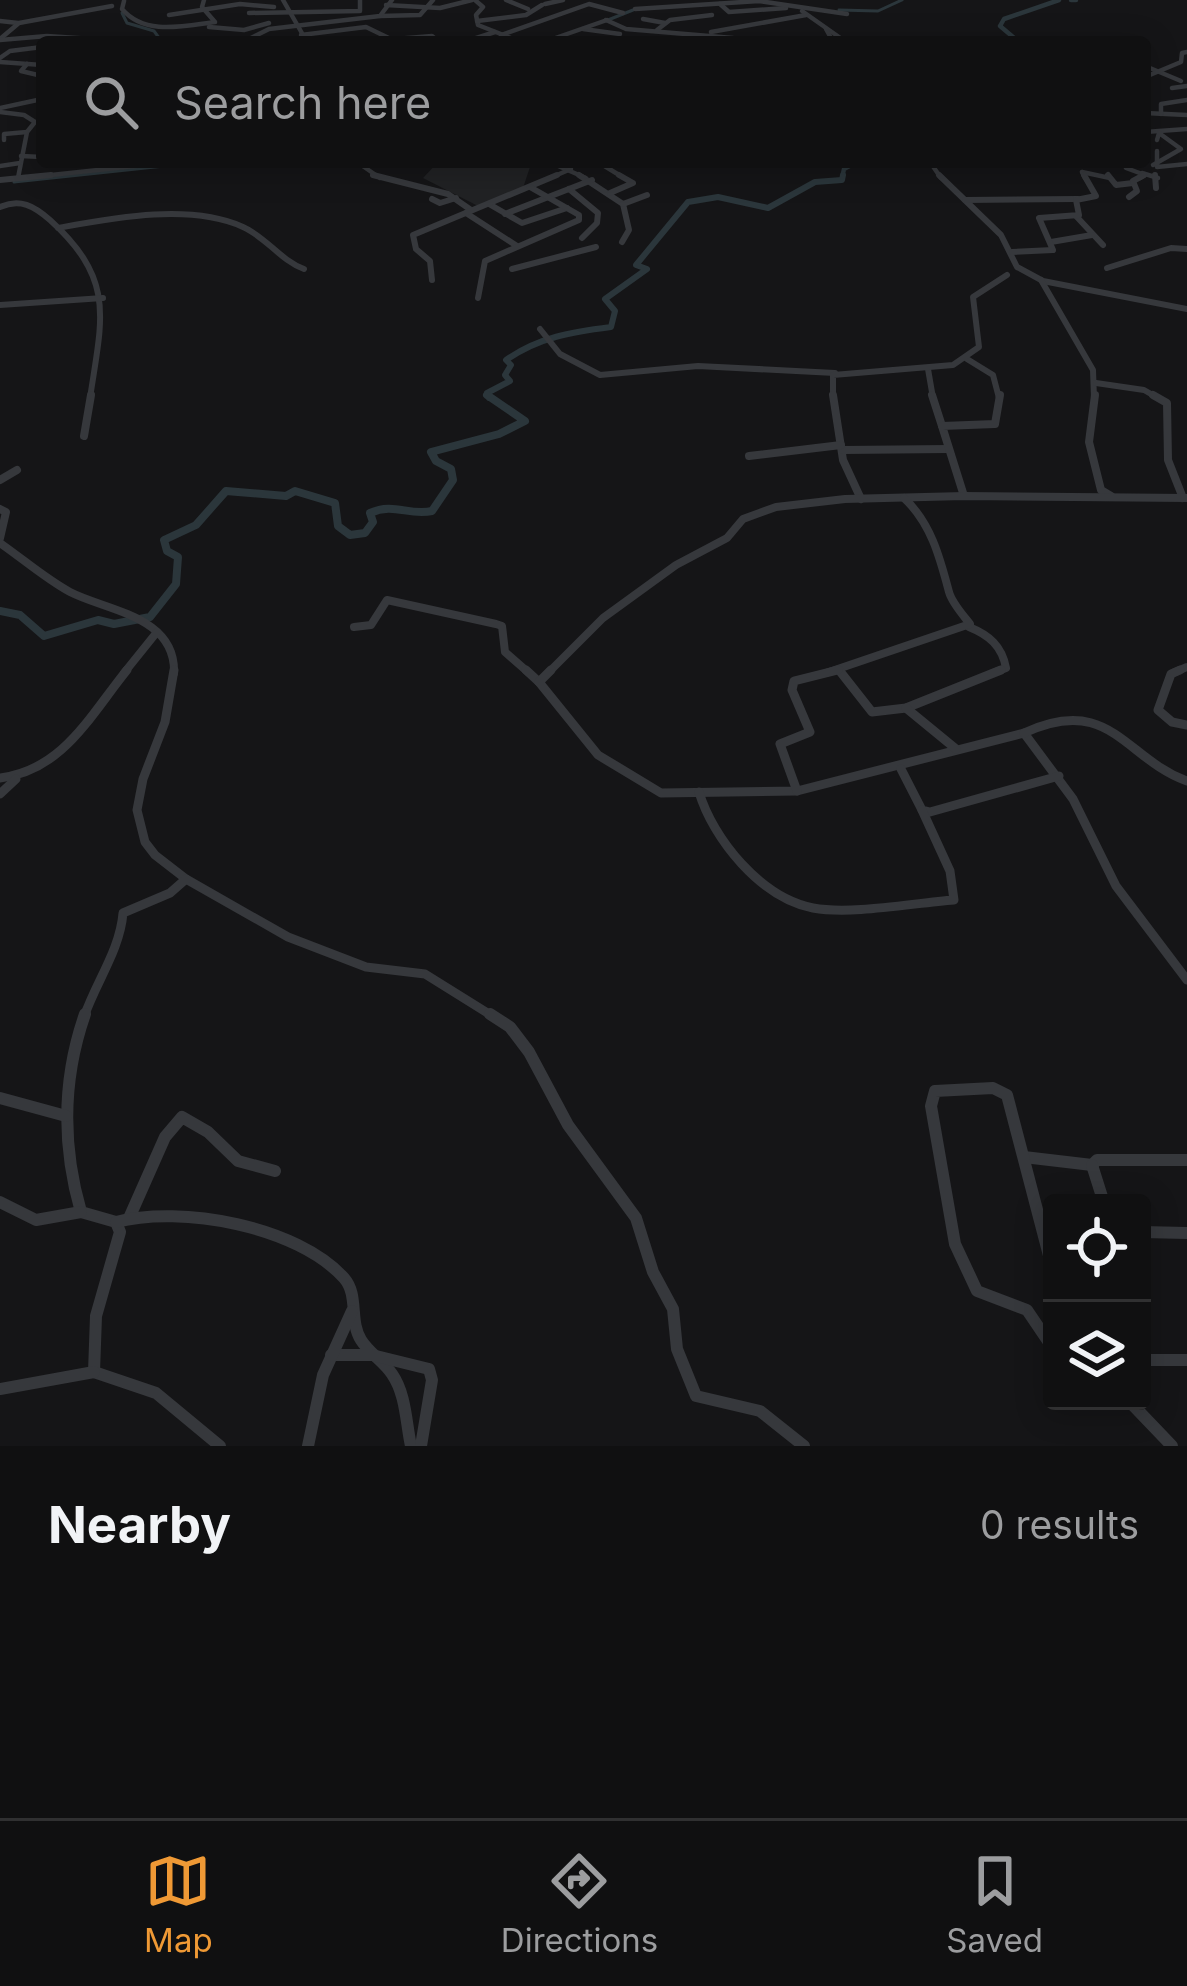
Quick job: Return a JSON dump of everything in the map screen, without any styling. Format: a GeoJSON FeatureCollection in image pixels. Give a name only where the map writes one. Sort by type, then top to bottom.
{"type":"FeatureCollection","features":[{"type":"Feature","properties":{"kind":"street"},"geometry":{"type":"LineString","coordinates":[[124,1],[123,11],[140,26],[247,28],[420,15],[434,0]]}},
{"type":"Feature","properties":{"kind":"street"},"geometry":{"type":"LineString","coordinates":[[169,15],[204,4],[359,11],[366,4],[440,8],[473,0],[483,7],[477,21]]}},
{"type":"Feature","properties":{"kind":"street"},"geometry":{"type":"LineString","coordinates":[[506,0],[524,10],[563,0]]}},
{"type":"Feature","properties":{"kind":"street"},"geometry":{"type":"LineString","coordinates":[[491,36],[605,0]]}},
{"type":"Feature","properties":{"kind":"street"},"geometry":{"type":"LineString","coordinates":[[561,36],[653,0]]}},
{"type":"Feature","properties":{"kind":"street"},"geometry":{"type":"LineString","coordinates":[[635,9],[760,1],[847,14]]}},
{"type":"Feature","properties":{"kind":"street"},"geometry":{"type":"LineString","coordinates":[[389,3],[380,21],[392,21],[393,26]]}},
{"type":"Feature","properties":{"kind":"street"},"geometry":{"type":"LineString","coordinates":[[477,21],[526,15],[542,3]]}},
{"type":"Feature","properties":{"kind":"street"},"geometry":{"type":"LineString","coordinates":[[204,4],[216,18],[205,25]]}},
{"type":"Feature","properties":{"kind":"street"},"geometry":{"type":"LineString","coordinates":[[236,36],[256,21],[245,4]]}},
{"type":"Feature","properties":{"kind":"street"},"geometry":{"type":"LineString","coordinates":[[592,4],[623,14]]}},
{"type":"Feature","properties":{"kind":"street"},"geometry":{"type":"LineString","coordinates":[[719,4],[728,12],[786,8]]}},
{"type":"Feature","properties":{"kind":"street"},"geometry":{"type":"LineString","coordinates":[[800,4],[806,15]]}},
{"type":"Feature","properties":{"kind":"street"},"geometry":{"type":"LineString","coordinates":[[0,21],[46,20],[112,6]]}},
{"type":"Feature","properties":{"kind":"street"},"geometry":{"type":"LineString","coordinates":[[249,13],[285,6]]}},
{"type":"Feature","properties":{"kind":"street"},"geometry":{"type":"LineString","coordinates":[[285,6],[301,35],[363,24],[392,36]]}},
{"type":"Feature","properties":{"kind":"street"},"geometry":{"type":"LineString","coordinates":[[580,29],[613,10]]}},
{"type":"Feature","properties":{"kind":"street"},"geometry":{"type":"LineString","coordinates":[[644,19],[665,23],[712,15]]}},
{"type":"Feature","properties":{"kind":"street"},"geometry":{"type":"LineString","coordinates":[[606,20],[626,29],[704,36],[733,26],[806,15],[841,36]]}},
{"type":"Feature","properties":{"kind":"street"},"geometry":{"type":"LineString","coordinates":[[30,32],[46,20]]}},
{"type":"Feature","properties":{"kind":"street"},"geometry":{"type":"LineString","coordinates":[[477,21],[505,36]]}},
{"type":"Feature","properties":{"kind":"street"},"geometry":{"type":"LineString","coordinates":[[1,38],[18,23]]}},
{"type":"Feature","properties":{"kind":"street"},"geometry":{"type":"LineString","coordinates":[[254,36],[293,23]]}},
{"type":"Feature","properties":{"kind":"street"},"geometry":{"type":"LineString","coordinates":[[657,30],[665,23]]}},
{"type":"Feature","properties":{"kind":"street"},"geometry":{"type":"LineString","coordinates":[[525,26],[534,31]]}},
{"type":"Feature","properties":{"kind":"street"},"geometry":{"type":"LineString","coordinates":[[580,29],[620,34]]}},
{"type":"Feature","properties":{"kind":"street"},"geometry":{"type":"LineString","coordinates":[[826,29],[830,36]]}},
{"type":"Feature","properties":{"kind":"street"},"geometry":{"type":"LineString","coordinates":[[496,36],[500,34]]}},
{"type":"Feature","properties":{"kind":"street"},"geometry":{"type":"LineString","coordinates":[[1,38],[36,37]]}},
{"type":"Feature","properties":{"kind":"street"},"geometry":{"type":"LineString","coordinates":[[1176,47],[1187,50]]}},
{"type":"Feature","properties":{"kind":"street"},"geometry":{"type":"LineString","coordinates":[[1,58],[36,49]]}},
{"type":"Feature","properties":{"kind":"street"},"geometry":{"type":"LineString","coordinates":[[1151,71],[1180,62],[1187,50]]}},
{"type":"Feature","properties":{"kind":"street"},"geometry":{"type":"LineString","coordinates":[[1,58],[36,65]]}},
{"type":"Feature","properties":{"kind":"street"},"geometry":{"type":"LineString","coordinates":[[27,64],[21,71],[36,75]]}},
{"type":"Feature","properties":{"kind":"street"},"geometry":{"type":"LineString","coordinates":[[1157,69],[1184,91]]}},
{"type":"Feature","properties":{"kind":"street"},"geometry":{"type":"LineString","coordinates":[[1172,88],[1184,91]]}},
{"type":"Feature","properties":{"kind":"street"},"geometry":{"type":"LineString","coordinates":[[1184,91],[1160,104],[1165,114],[1185,128]]}},
{"type":"Feature","properties":{"kind":"street"},"geometry":{"type":"LineString","coordinates":[[0,110],[36,101]]}},
{"type":"Feature","properties":{"kind":"street"},"geometry":{"type":"LineString","coordinates":[[0,110],[33,119],[34,128],[3,138]]}},
{"type":"Feature","properties":{"kind":"street"},"geometry":{"type":"LineString","coordinates":[[1151,113],[1187,116]]}},
{"type":"Feature","properties":{"kind":"street"},"geometry":{"type":"LineString","coordinates":[[1158,136],[1185,128]]}},
{"type":"Feature","properties":{"kind":"street"},"geometry":{"type":"LineString","coordinates":[[1174,129],[1182,139]]}},
{"type":"Feature","properties":{"kind":"street"},"geometry":{"type":"LineString","coordinates":[[9,181],[27,132]]}},
{"type":"Feature","properties":{"kind":"street"},"geometry":{"type":"LineString","coordinates":[[1151,134],[1180,149],[1154,165]]}},
{"type":"Feature","properties":{"kind":"street"},"geometry":{"type":"LineString","coordinates":[[1154,165],[1157,151]]}},
{"type":"Feature","properties":{"kind":"street"},"geometry":{"type":"LineString","coordinates":[[0,166],[36,160]]}},
{"type":"Feature","properties":{"kind":"street"},"geometry":{"type":"LineString","coordinates":[[1154,165],[1167,169],[1187,164]]}},
{"type":"Feature","properties":{"kind":"street"},"geometry":{"type":"LineString","coordinates":[[34,177],[39,168]]}},
{"type":"Feature","properties":{"kind":"street"},"geometry":{"type":"LineString","coordinates":[[9,181],[100,168]]}},
{"type":"Feature","properties":{"kind":"street"},"geometry":{"type":"LineString","coordinates":[[367,168],[401,188],[442,191],[456,198],[517,246]]}},
{"type":"Feature","properties":{"kind":"street"},"geometry":{"type":"LineString","coordinates":[[431,280],[430,261],[411,237],[570,168],[623,204],[628,230],[622,242]]}},
{"type":"Feature","properties":{"kind":"street"},"geometry":{"type":"LineString","coordinates":[[608,168],[633,183],[610,193]]}},
{"type":"Feature","properties":{"kind":"street"},"geometry":{"type":"LineString","coordinates":[[935,168],[948,187],[1001,235],[1014,265],[1041,280],[1187,309]]}},
{"type":"Feature","properties":{"kind":"street"},"geometry":{"type":"LineString","coordinates":[[965,200],[1046,202],[1050,197],[1096,196],[1081,168]]}},
{"type":"Feature","properties":{"kind":"street"},"geometry":{"type":"LineString","coordinates":[[1126,168],[1158,175],[1156,188]]}},
{"type":"Feature","properties":{"kind":"street"},"geometry":{"type":"LineString","coordinates":[[1081,172],[1105,170],[1116,185],[1133,183],[1142,173]]}},
{"type":"Feature","properties":{"kind":"street"},"geometry":{"type":"LineString","coordinates":[[505,214],[592,180]]}},
{"type":"Feature","properties":{"kind":"street"},"geometry":{"type":"LineString","coordinates":[[1129,196],[1137,192],[1133,183]]}},
{"type":"Feature","properties":{"kind":"street"},"geometry":{"type":"LineString","coordinates":[[478,298],[484,262],[579,220],[530,187]]}},
{"type":"Feature","properties":{"kind":"street"},"geometry":{"type":"LineString","coordinates":[[569,189],[598,213],[597,223],[582,238]]}},
{"type":"Feature","properties":{"kind":"street"},"geometry":{"type":"LineString","coordinates":[[623,204],[647,195]]}},
{"type":"Feature","properties":{"kind":"street"},"geometry":{"type":"LineString","coordinates":[[432,199],[441,203],[456,198]]}},
{"type":"Feature","properties":{"kind":"street"},"geometry":{"type":"LineString","coordinates":[[1078,199],[1076,216],[1103,245]]}},
{"type":"Feature","properties":{"kind":"street"},"geometry":{"type":"LineString","coordinates":[[0,207],[8,200],[33,206],[91,263],[105,316],[84,436]]}},
{"type":"Feature","properties":{"kind":"street"},"geometry":{"type":"LineString","coordinates":[[1012,252],[1050,252],[1052,242],[1032,202]]}},
{"type":"Feature","properties":{"kind":"street"},"geometry":{"type":"LineString","coordinates":[[489,204],[524,223],[567,208]]}},
{"type":"Feature","properties":{"kind":"street"},"geometry":{"type":"LineString","coordinates":[[1041,217],[1076,216]]}},
{"type":"Feature","properties":{"kind":"street"},"geometry":{"type":"LineString","coordinates":[[58,228],[217,218],[248,230],[276,256],[304,269]]}},
{"type":"Feature","properties":{"kind":"street"},"geometry":{"type":"LineString","coordinates":[[512,268],[597,248],[563,227]]}},
{"type":"Feature","properties":{"kind":"street"},"geometry":{"type":"LineString","coordinates":[[1052,242],[1093,235]]}},
{"type":"Feature","properties":{"kind":"street"},"geometry":{"type":"LineString","coordinates":[[1107,268],[1171,248],[1187,249]]}},
{"type":"Feature","properties":{"kind":"street"},"geometry":{"type":"LineString","coordinates":[[540,329],[560,354],[600,375],[698,365],[820,371],[833,376],[928,369],[967,358],[980,343],[971,310],[973,297],[1007,275]]}},
{"type":"Feature","properties":{"kind":"street"},"geometry":{"type":"LineString","coordinates":[[1041,280],[1096,383],[1090,450],[1101,490],[1112,496]]}},
{"type":"Feature","properties":{"kind":"street"},"geometry":{"type":"LineString","coordinates":[[0,304],[103,298]]}},
{"type":"Feature","properties":{"kind":"street"},"geometry":{"type":"LineString","coordinates":[[942,426],[989,425],[998,420],[999,387],[992,374],[967,358]]}},
{"type":"Feature","properties":{"kind":"street"},"geometry":{"type":"LineString","coordinates":[[928,369],[964,496]]}},
{"type":"Feature","properties":{"kind":"street"},"geometry":{"type":"LineString","coordinates":[[833,376],[853,496]]}},
{"type":"Feature","properties":{"kind":"street"},"geometry":{"type":"LineString","coordinates":[[539,682],[603,619],[676,565],[727,538],[743,519],[776,507],[853,496],[1185,498],[1168,460],[1171,414],[1167,403],[1151,393],[1096,383]]}},
{"type":"Feature","properties":{"kind":"street"},"geometry":{"type":"LineString","coordinates":[[749,456],[844,446],[948,449]]}},
{"type":"Feature","properties":{"kind":"street"},"geometry":{"type":"LineString","coordinates":[[0,480],[16,470]]}},
{"type":"Feature","properties":{"kind":"street"},"geometry":{"type":"LineString","coordinates":[[904,498],[920,512],[948,576],[949,594],[968,616],[969,628]]}},
{"type":"Feature","properties":{"kind":"street"},"geometry":{"type":"LineString","coordinates":[[0,509],[6,512],[0,540],[71,592],[144,620],[157,632],[175,666],[165,722],[143,779],[137,810],[145,842],[154,855],[287,937],[388,972],[425,974],[510,1027],[529,1052],[568,1125],[636,1218],[653,1272],[673,1309],[676,1349],[696,1396],[760,1411],[804,1446]]}},
{"type":"Feature","properties":{"kind":"street"},"geometry":{"type":"LineString","coordinates":[[354,627],[371,625],[387,600],[502,626],[505,652],[539,682],[578,734],[623,774],[661,794],[797,790],[901,769],[1050,723],[1096,726],[1125,737],[1163,772],[1187,781]]}},
{"type":"Feature","properties":{"kind":"street"},"geometry":{"type":"LineString","coordinates":[[797,790],[780,744],[810,729],[792,683],[969,628],[981,631],[1003,650],[1006,668],[907,708],[872,712],[838,670]]}},
{"type":"Feature","properties":{"kind":"street"},"geometry":{"type":"LineString","coordinates":[[0,794],[16,779],[58,756],[157,632]]}},
{"type":"Feature","properties":{"kind":"street"},"geometry":{"type":"LineString","coordinates":[[1187,668],[1171,674],[1158,710],[1172,722],[1187,724]]}},
{"type":"Feature","properties":{"kind":"street"},"geometry":{"type":"LineString","coordinates":[[907,708],[942,742],[956,749]]}},
{"type":"Feature","properties":{"kind":"street"},"geometry":{"type":"LineString","coordinates":[[1024,733],[1059,776],[1116,886],[1187,980]]}},
{"type":"Feature","properties":{"kind":"street"},"geometry":{"type":"LineString","coordinates":[[699,792],[705,817],[742,860],[799,904],[819,909],[955,900],[950,871],[901,769]]}},
{"type":"Feature","properties":{"kind":"street"},"geometry":{"type":"LineString","coordinates":[[922,811],[933,812],[1059,776]]}},
{"type":"Feature","properties":{"kind":"street"},"geometry":{"type":"LineString","coordinates":[[0,778],[16,779]]}},
{"type":"Feature","properties":{"kind":"street"},"geometry":{"type":"LineString","coordinates":[[81,1212],[66,1160],[70,1056],[99,974],[121,940],[123,913],[170,893],[187,879]]}},
{"type":"Feature","properties":{"kind":"street"},"geometry":{"type":"LineString","coordinates":[[1043,1219],[1012,1102],[1000,1089],[933,1094],[935,1139],[955,1244],[975,1290],[1028,1310],[1043,1333]]}},
{"type":"Feature","properties":{"kind":"street"},"geometry":{"type":"LineString","coordinates":[[0,1098],[66,1116]]}},
{"type":"Feature","properties":{"kind":"street"},"geometry":{"type":"LineString","coordinates":[[94,1372],[96,1316],[123,1219],[165,1137],[182,1117],[208,1132],[238,1161],[275,1171]]}},
{"type":"Feature","properties":{"kind":"street"},"geometry":{"type":"LineString","coordinates":[[1024,1157],[1092,1166]]}},
{"type":"Feature","properties":{"kind":"street"},"geometry":{"type":"LineString","coordinates":[[1092,1166],[1097,1160],[1187,1160]]}},
{"type":"Feature","properties":{"kind":"street"},"geometry":{"type":"LineString","coordinates":[[1092,1166],[1101,1194]]}},
{"type":"Feature","properties":{"kind":"street"},"geometry":{"type":"LineString","coordinates":[[0,1202],[36,1220],[81,1212],[123,1219],[208,1218],[287,1243],[340,1275],[353,1293],[356,1330],[393,1376],[411,1446]]}},
{"type":"Feature","properties":{"kind":"street"},"geometry":{"type":"LineString","coordinates":[[1151,1232],[1187,1233]]}},
{"type":"Feature","properties":{"kind":"street"},"geometry":{"type":"LineString","coordinates":[[308,1446],[316,1398],[352,1311]]}},
{"type":"Feature","properties":{"kind":"street"},"geometry":{"type":"LineString","coordinates":[[331,1354],[372,1355],[432,1374],[422,1446]]}},
{"type":"Feature","properties":{"kind":"street"},"geometry":{"type":"LineString","coordinates":[[1151,1360],[1187,1360]]}},
{"type":"Feature","properties":{"kind":"street"},"geometry":{"type":"LineString","coordinates":[[0,1388],[27,1389],[65,1372],[94,1372],[156,1394],[220,1446]]}},
{"type":"Feature","properties":{"kind":"street"},"geometry":{"type":"LineString","coordinates":[[1138,1410],[1172,1446]]}},
{"type":"Feature","properties":{"kind":"shaded area"},"geometry":{"type":"Polygon","coordinates":[[[432,168],[530,168],[523,188],[478,206],[423,178],[432,168]]]}},
{"type":"Feature","properties":{"kind":"waterway"},"geometry":{"type":"LineString","coordinates":[[839,10],[878,11],[902,0]]}},
{"type":"Feature","properties":{"kind":"waterway"},"geometry":{"type":"LineString","coordinates":[[1012,36],[1000,26],[1004,19],[1059,0]]}},
{"type":"Feature","properties":{"kind":"waterway"},"geometry":{"type":"LineString","coordinates":[[1071,0],[1076,0]]}},
{"type":"Feature","properties":{"kind":"waterway"},"geometry":{"type":"LineString","coordinates":[[608,20],[633,10]]}},
{"type":"Feature","properties":{"kind":"waterway"},"geometry":{"type":"LineString","coordinates":[[122,13],[127,23],[158,36]]}},
{"type":"Feature","properties":{"kind":"waterway"},"geometry":{"type":"LineString","coordinates":[[14,182],[146,168]]}},
{"type":"Feature","properties":{"kind":"waterway"},"geometry":{"type":"LineString","coordinates":[[842,178],[846,168]]}},
{"type":"Feature","properties":{"kind":"waterway"},"geometry":{"type":"LineString","coordinates":[[488,396],[510,381],[505,375],[511,365],[506,360],[518,352],[556,337],[611,327],[615,311],[605,299],[647,269],[636,265],[688,202],[718,197],[768,208],[815,182],[842,180],[843,175]]}},
{"type":"Feature","properties":{"kind":"waterway"},"geometry":{"type":"LineString","coordinates":[[0,611],[20,615],[44,636],[98,620],[114,624],[150,617],[176,584],[178,557],[167,551],[164,540],[196,525],[226,491],[286,496],[295,491],[335,503],[338,526],[350,535],[365,533],[373,522],[370,513],[379,510],[432,511],[453,480],[451,469],[436,461],[431,452],[499,434],[525,421],[488,396]]}}]}
